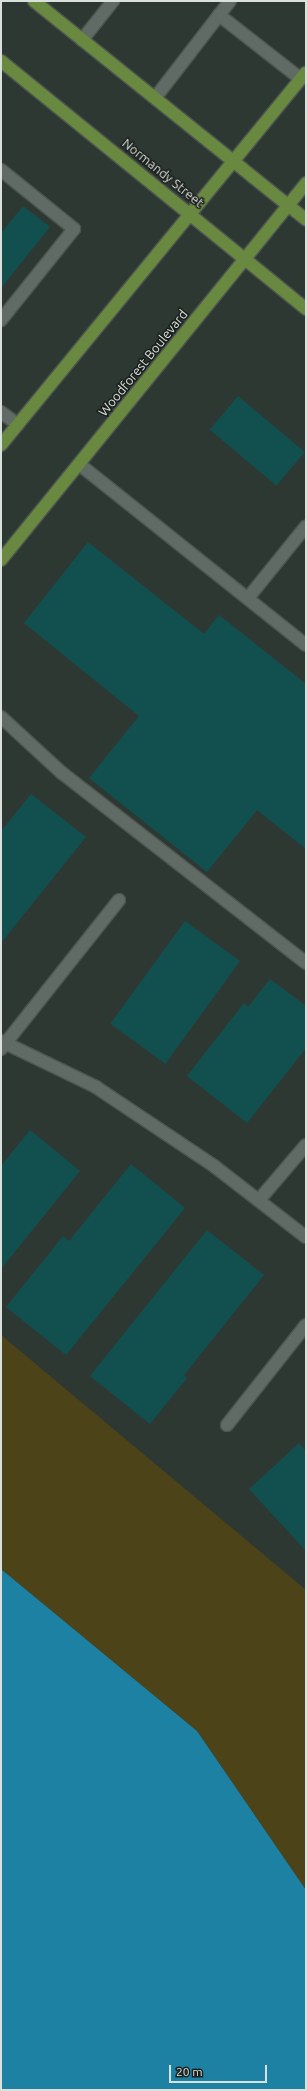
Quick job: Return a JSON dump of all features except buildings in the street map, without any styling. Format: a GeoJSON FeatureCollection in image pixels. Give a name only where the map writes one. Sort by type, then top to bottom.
{"type":"FeatureCollection","features":[{"type":"Feature","properties":{"kind":"main road"},"geometry":{"type":"LineString","coordinates":[[34,1],[306,220]]}},
{"type":"Feature","properties":{"kind":"main road","name":"Normandy Street"},"geometry":{"type":"LineString","coordinates":[[1,61],[306,309]]}},
{"type":"Feature","properties":{"kind":"main road"},"geometry":{"type":"LineString","coordinates":[[1,445],[304,76]]}},
{"type":"Feature","properties":{"kind":"main road","name":"Woodforest Boulevard"},"geometry":{"type":"LineString","coordinates":[[1,560],[306,183]]}},
{"type":"Feature","properties":{"kind":"lane"},"geometry":{"type":"LineString","coordinates":[[82,40],[113,1]]}},
{"type":"Feature","properties":{"kind":"lane"},"geometry":{"type":"LineString","coordinates":[[155,98],[230,1]]}},
{"type":"Feature","properties":{"kind":"lane"},"geometry":{"type":"LineString","coordinates":[[219,15],[304,76]]}},
{"type":"Feature","properties":{"kind":"lane"},"geometry":{"type":"LineString","coordinates":[[1,170],[74,229],[1,320]]}},
{"type":"Feature","properties":{"kind":"lane"},"geometry":{"type":"LineString","coordinates":[[1,412],[18,425]]}},
{"type":"Feature","properties":{"kind":"lane"},"geometry":{"type":"LineString","coordinates":[[79,464],[306,644]]}},
{"type":"Feature","properties":{"kind":"lane"},"geometry":{"type":"LineString","coordinates":[[248,598],[306,526]]}},
{"type":"Feature","properties":{"kind":"lane"},"geometry":{"type":"LineString","coordinates":[[1,717],[62,773],[306,963]]}},
{"type":"Feature","properties":{"kind":"lane"},"geometry":{"type":"LineString","coordinates":[[119,900],[3,1045],[96,1087],[214,1166],[306,1237]]}},
{"type":"Feature","properties":{"kind":"lane"},"geometry":{"type":"LineString","coordinates":[[259,1200],[306,1145]]}},
{"type":"Feature","properties":{"kind":"lane"},"geometry":{"type":"LineString","coordinates":[[227,1425],[306,1325]]}},
{"type":"Feature","properties":{"kind":"shaded area"},"geometry":{"type":"Polygon","coordinates":[[[1,1335],[306,1590],[306,1890],[197,1731],[1,1569],[1,1335]]]}},
{"type":"Feature","properties":{"kind":"water"},"geometry":{"type":"Polygon","coordinates":[[[1,1569],[197,1731],[306,1890],[306,2090],[1,2090],[1,1569]]]}}]}
